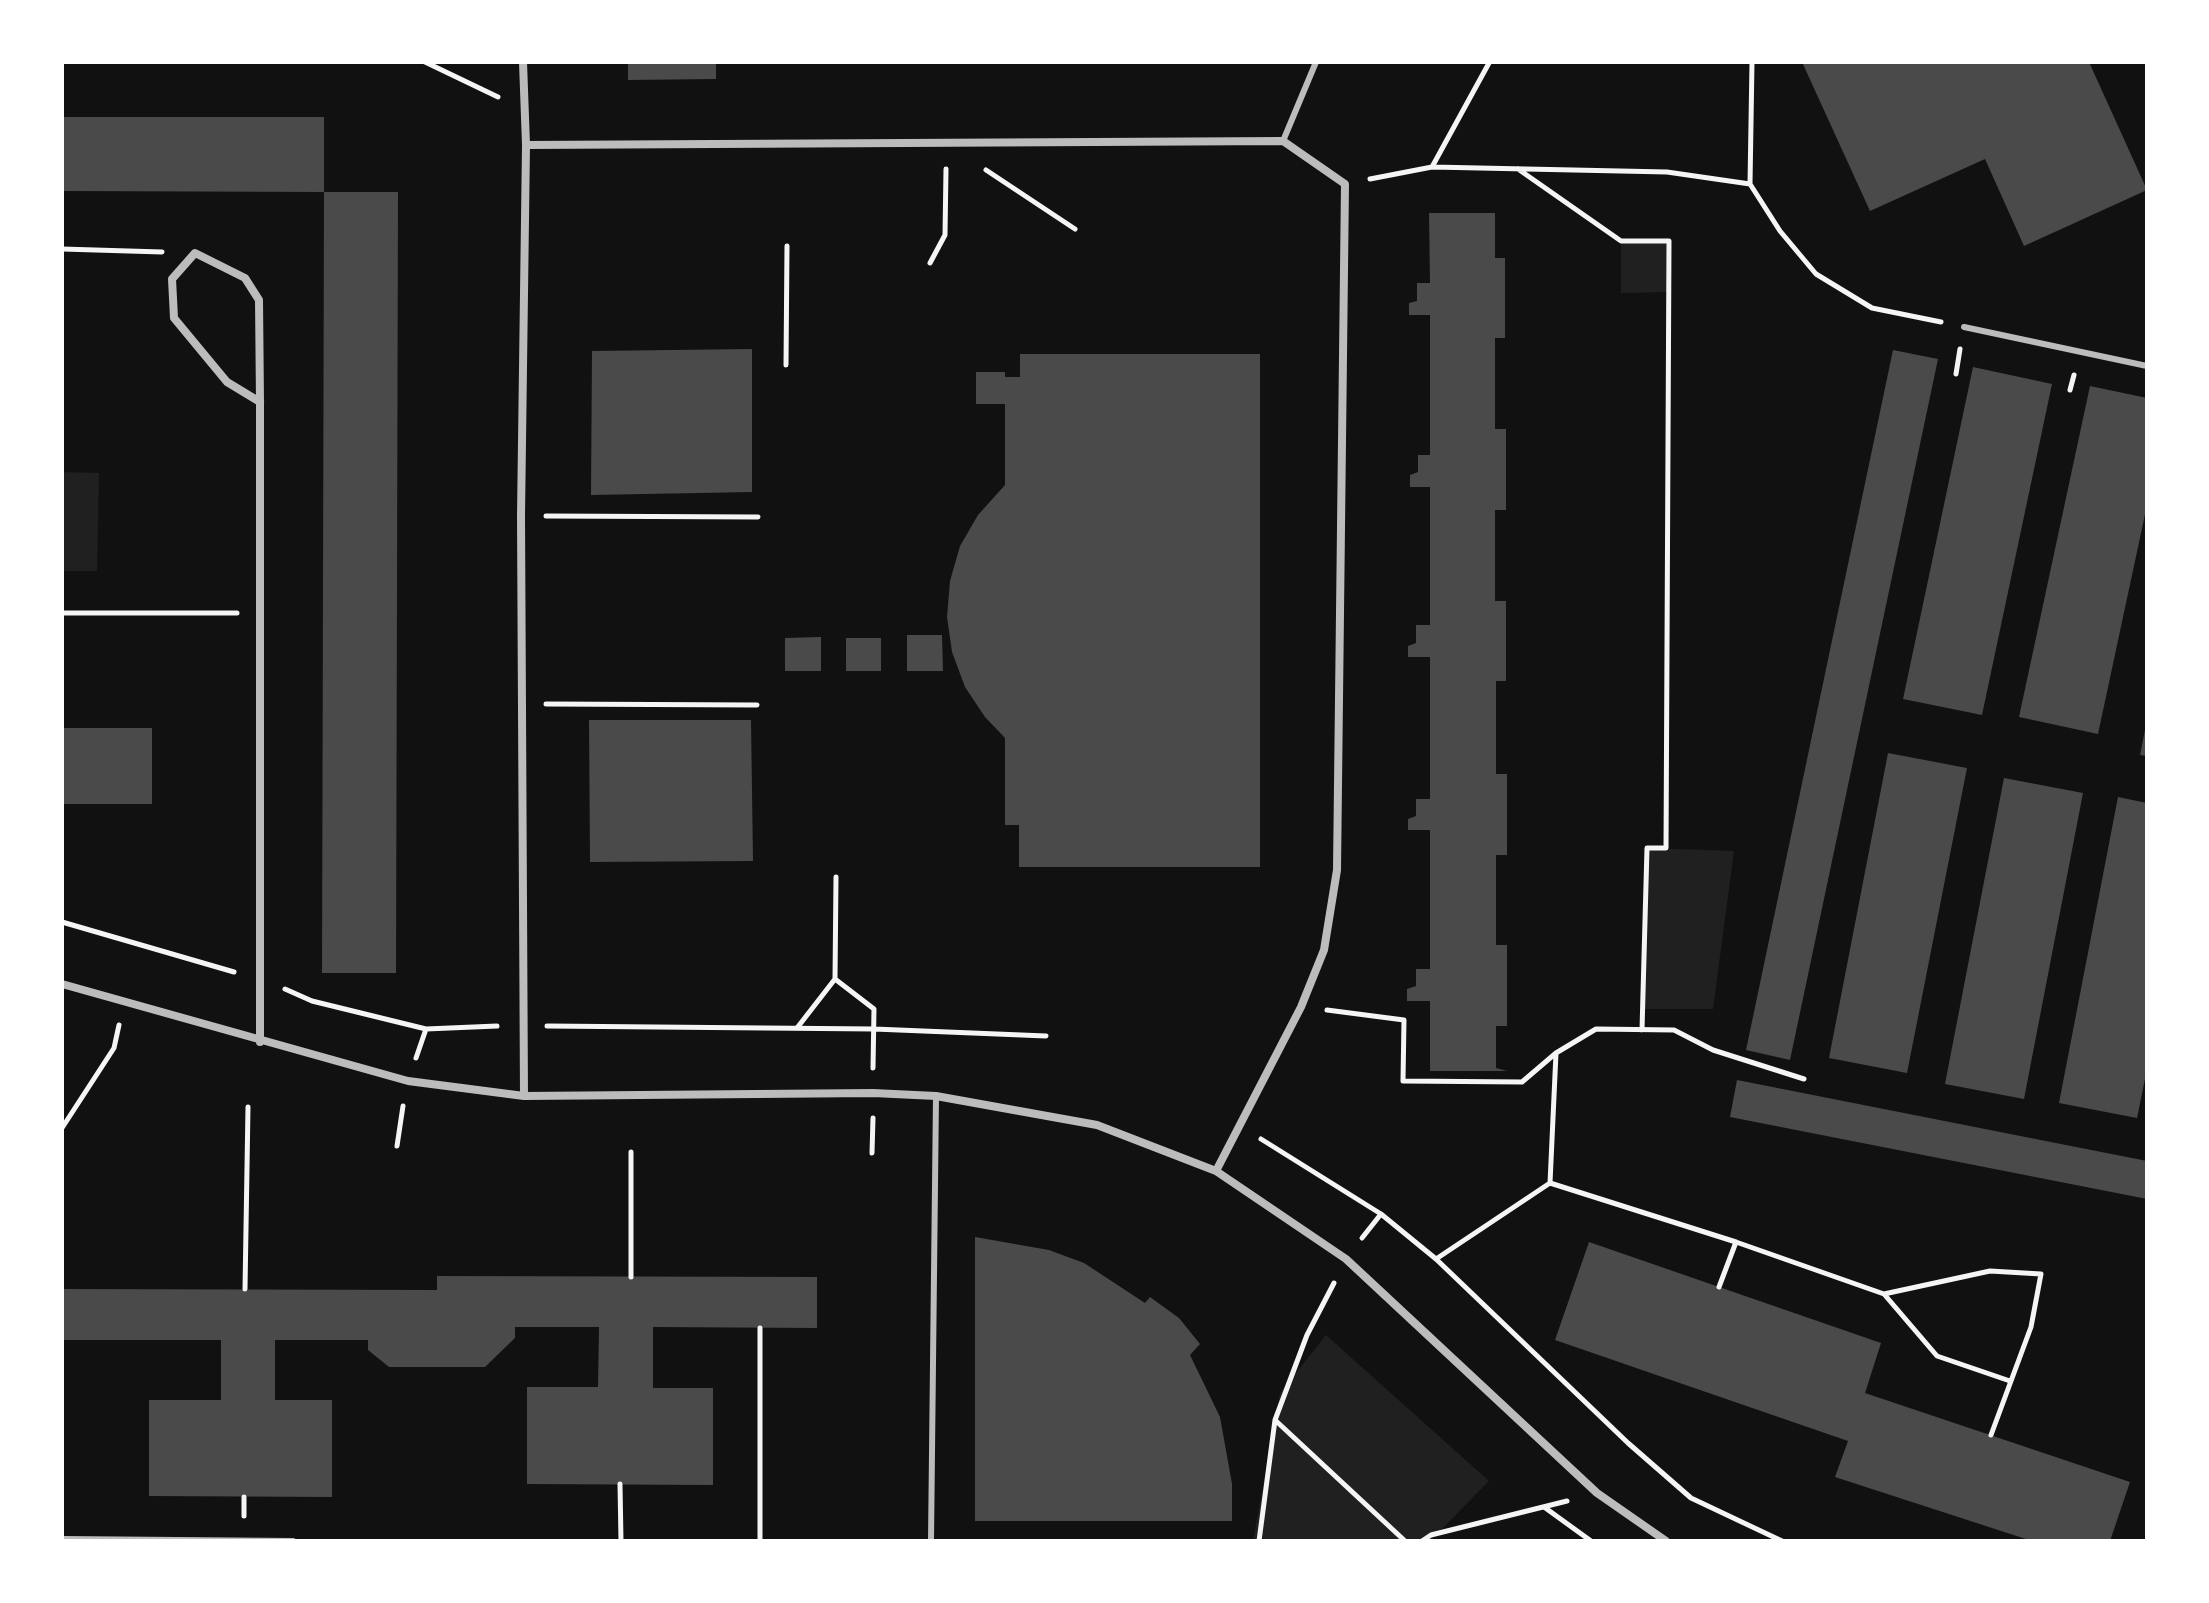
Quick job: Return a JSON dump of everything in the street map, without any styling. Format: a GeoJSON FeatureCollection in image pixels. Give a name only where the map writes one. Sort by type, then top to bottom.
{"type":"FeatureCollection","features":[{"type":"Feature","properties":{"kind":"street"},"geometry":{"type":"LineString","coordinates":[[523,62],[526,145],[521,516],[524,1096]]}},
{"type":"Feature","properties":{"kind":"street"},"geometry":{"type":"LineString","coordinates":[[526,145],[1283,141],[1345,184],[1337,870],[1324,950],[1301,1007],[1216,1171]]}},
{"type":"Feature","properties":{"kind":"street"},"geometry":{"type":"LineString","coordinates":[[260,402],[227,382],[174,318],[172,279],[195,253],[245,278],[259,300],[260,402],[260,1042]]}},
{"type":"Feature","properties":{"kind":"street"},"geometry":{"type":"LineString","coordinates":[[62,984],[125,999],[260,1042],[408,1081],[524,1096],[873,1093],[936,1096],[1097,1125],[1216,1171],[1346,1259],[1597,1493],[1666,1541]]}},
{"type":"Feature","properties":{"kind":"lane"},"geometry":{"type":"LineString","coordinates":[[1283,141],[1316,62]]}},
{"type":"Feature","properties":{"kind":"lane"},"geometry":{"type":"LineString","coordinates":[[1964,327],[2147,366]]}},
{"type":"Feature","properties":{"kind":"lane"},"geometry":{"type":"LineString","coordinates":[[931,1541],[936,1096]]}},
{"type":"Feature","properties":{"kind":"lane"},"geometry":{"type":"LineString","coordinates":[[62,1539],[293,1541]]}},
{"type":"Feature","properties":{"kind":"path"},"geometry":{"type":"LineString","coordinates":[[425,62],[525,109]]}},
{"type":"Feature","properties":{"kind":"path"},"geometry":{"type":"LineString","coordinates":[[1752,62],[1750,184],[1780,231],[1816,274],[1872,308],[1964,327]]}},
{"type":"Feature","properties":{"kind":"path"},"geometry":{"type":"LineString","coordinates":[[1432,167],[1489,63]]}},
{"type":"Feature","properties":{"kind":"path"},"geometry":{"type":"LineString","coordinates":[[947,144],[1075,229]]}},
{"type":"Feature","properties":{"kind":"path"},"geometry":{"type":"LineString","coordinates":[[930,263],[945,235],[947,144]]}},
{"type":"Feature","properties":{"kind":"path"},"geometry":{"type":"LineString","coordinates":[[1345,184],[1432,167],[1667,172],[1750,184]]}},
{"type":"Feature","properties":{"kind":"path"},"geometry":{"type":"LineString","coordinates":[[1518,169],[1621,241],[1669,241],[1666,848],[1647,848],[1642,1030]]}},
{"type":"Feature","properties":{"kind":"path"},"geometry":{"type":"LineString","coordinates":[[786,365],[787,246]]}},
{"type":"Feature","properties":{"kind":"path"},"geometry":{"type":"LineString","coordinates":[[62,249],[195,253]]}},
{"type":"Feature","properties":{"kind":"path"},"geometry":{"type":"LineString","coordinates":[[521,516],[758,517]]}},
{"type":"Feature","properties":{"kind":"path"},"geometry":{"type":"LineString","coordinates":[[62,613],[260,613]]}},
{"type":"Feature","properties":{"kind":"path"},"geometry":{"type":"LineString","coordinates":[[522,703],[757,705]]}},
{"type":"Feature","properties":{"kind":"path"},"geometry":{"type":"LineString","coordinates":[[797,1028],[835,979],[836,877]]}},
{"type":"Feature","properties":{"kind":"path"},"geometry":{"type":"LineString","coordinates":[[835,979],[874,1009],[872,1153]]}},
{"type":"Feature","properties":{"kind":"path"},"geometry":{"type":"LineString","coordinates":[[62,1128],[114,1048],[125,999]]}},
{"type":"Feature","properties":{"kind":"path"},"geometry":{"type":"LineString","coordinates":[[1301,1007],[1404,1020],[1403,1081],[1522,1082],[1556,1053],[1596,1029],[1674,1030],[1713,1050],[1804,1079]]}},
{"type":"Feature","properties":{"kind":"path"},"geometry":{"type":"LineString","coordinates":[[1550,1183],[1556,1053]]}},
{"type":"Feature","properties":{"kind":"path"},"geometry":{"type":"LineString","coordinates":[[245,1289],[248,1107]]}},
{"type":"Feature","properties":{"kind":"path"},"geometry":{"type":"LineString","coordinates":[[1240,1125],[1381,1214],[1436,1259],[1628,1443],[1691,1498],[1782,1541]]}},
{"type":"Feature","properties":{"kind":"path"},"geometry":{"type":"LineString","coordinates":[[631,1152],[631,1277]]}},
{"type":"Feature","properties":{"kind":"path"},"geometry":{"type":"LineString","coordinates":[[1550,1183],[1736,1242],[1884,1294],[1937,1356],[2010,1381]]}},
{"type":"Feature","properties":{"kind":"path"},"geometry":{"type":"LineString","coordinates":[[1436,1259],[1550,1183]]}},
{"type":"Feature","properties":{"kind":"path"},"geometry":{"type":"LineString","coordinates":[[1259,1541],[1275,1420],[1307,1335],[1346,1259],[1381,1214]]}},
{"type":"Feature","properties":{"kind":"path"},"geometry":{"type":"LineString","coordinates":[[1719,1287],[1736,1242]]}},
{"type":"Feature","properties":{"kind":"path"},"geometry":{"type":"LineString","coordinates":[[1884,1294],[1990,1271],[2041,1274],[2031,1327],[1991,1435]]}},
{"type":"Feature","properties":{"kind":"path"},"geometry":{"type":"LineString","coordinates":[[760,1328],[760,1541]]}},
{"type":"Feature","properties":{"kind":"path"},"geometry":{"type":"LineString","coordinates":[[1275,1420],[1405,1541]]}},
{"type":"Feature","properties":{"kind":"path"},"geometry":{"type":"LineString","coordinates":[[620,1484],[621,1541]]}},
{"type":"Feature","properties":{"kind":"path"},"geometry":{"type":"LineString","coordinates":[[1422,1541],[1431,1535],[1597,1493]]}},
{"type":"Feature","properties":{"kind":"path"},"geometry":{"type":"LineString","coordinates":[[1544,1506],[1591,1541]]}},
{"type":"Feature","properties":{"kind":"shaded area"},"geometry":{"type":"Polygon","coordinates":[[[1621,241],[1669,241],[1669,292],[1621,293],[1621,241]]]}},
{"type":"Feature","properties":{"kind":"shaded area"},"geometry":{"type":"Polygon","coordinates":[[[62,472],[99,473],[97,571],[62,571],[62,472]]]}},
{"type":"Feature","properties":{"kind":"shaded area"},"geometry":{"type":"Polygon","coordinates":[[[1647,848],[1734,851],[1713,1009],[1643,1009],[1647,848]]]}},
{"type":"Feature","properties":{"kind":"shaded area"},"geometry":{"type":"Polygon","coordinates":[[[1326,1335],[1489,1481],[1430,1541],[1253,1541],[1280,1393],[1326,1335]]]}},
{"type":"Feature","properties":{"kind":"building"},"geometry":{"type":"Polygon","coordinates":[[[628,62],[716,62],[716,79],[628,80],[628,62]]]}},
{"type":"Feature","properties":{"kind":"building"},"geometry":{"type":"Polygon","coordinates":[[[1802,62],[2089,62],[2147,190],[2024,246],[1985,159],[1870,211],[1802,62]]]}},
{"type":"Feature","properties":{"kind":"building"},"geometry":{"type":"Polygon","coordinates":[[[62,117],[324,117],[324,192],[62,191],[62,117]]]}},
{"type":"Feature","properties":{"kind":"building"},"geometry":{"type":"Polygon","coordinates":[[[324,192],[398,192],[396,973],[322,973],[324,192]]]}},
{"type":"Feature","properties":{"kind":"building"},"geometry":{"type":"Polygon","coordinates":[[[1429,213],[1495,213],[1495,258],[1505,258],[1505,338],[1495,338],[1495,429],[1506,429],[1506,510],[1495,510],[1495,601],[1506,601],[1506,681],[1496,681],[1496,774],[1507,774],[1507,855],[1496,855],[1496,945],[1507,945],[1507,1026],[1496,1026],[1496,1068],[1507,1071],[1430,1071],[1430,1001],[1407,1001],[1407,989],[1416,986],[1416,969],[1430,969],[1430,830],[1408,830],[1408,819],[1416,816],[1416,799],[1430,799],[1430,657],[1408,657],[1408,646],[1416,643],[1416,625],[1430,625],[1430,487],[1410,487],[1410,475],[1418,472],[1418,455],[1430,455],[1430,315],[1409,315],[1409,303],[1417,301],[1417,283],[1430,283],[1429,213]]]}},
{"type":"Feature","properties":{"kind":"building"},"geometry":{"type":"Polygon","coordinates":[[[752,349],[752,492],[591,495],[592,351],[752,349]]]}},
{"type":"Feature","properties":{"kind":"building"},"geometry":{"type":"Polygon","coordinates":[[[1893,350],[1938,359],[1790,1060],[1746,1050],[1893,350]]]}},
{"type":"Feature","properties":{"kind":"building"},"geometry":{"type":"Polygon","coordinates":[[[1020,354],[1260,354],[1260,867],[1019,867],[1019,825],[1005,825],[1005,738],[985,717],[965,687],[952,652],[947,617],[950,581],[960,546],[978,515],[1005,485],[1005,404],[976,404],[976,372],[1005,372],[1005,377],[1020,377],[1020,354]]]}},
{"type":"Feature","properties":{"kind":"building"},"geometry":{"type":"Polygon","coordinates":[[[1973,367],[2052,384],[1982,715],[1903,699],[1973,367]]]}},
{"type":"Feature","properties":{"kind":"building"},"geometry":{"type":"Polygon","coordinates":[[[2090,386],[2147,398],[2147,505],[2098,734],[2019,717],[2090,386]]]}},
{"type":"Feature","properties":{"kind":"building"},"geometry":{"type":"Polygon","coordinates":[[[907,635],[942,635],[943,671],[907,671],[907,635]]]}},
{"type":"Feature","properties":{"kind":"building"},"geometry":{"type":"Polygon","coordinates":[[[821,637],[821,671],[785,671],[785,638],[821,637]]]}},
{"type":"Feature","properties":{"kind":"building"},"geometry":{"type":"Polygon","coordinates":[[[846,638],[881,638],[881,671],[846,671],[846,638]]]}},
{"type":"Feature","properties":{"kind":"building"},"geometry":{"type":"Polygon","coordinates":[[[589,720],[751,720],[753,861],[590,862],[589,720]]]}},
{"type":"Feature","properties":{"kind":"building"},"geometry":{"type":"Polygon","coordinates":[[[2147,725],[2147,756],[2140,755],[2147,725]]]}},
{"type":"Feature","properties":{"kind":"building"},"geometry":{"type":"Polygon","coordinates":[[[62,728],[152,728],[152,804],[62,804],[62,728]]]}},
{"type":"Feature","properties":{"kind":"building"},"geometry":{"type":"Polygon","coordinates":[[[1888,753],[1967,768],[1907,1073],[1829,1058],[1888,753]]]}},
{"type":"Feature","properties":{"kind":"building"},"geometry":{"type":"Polygon","coordinates":[[[2004,778],[2083,793],[2024,1099],[1945,1084],[2004,778]]]}},
{"type":"Feature","properties":{"kind":"building"},"geometry":{"type":"Polygon","coordinates":[[[2118,797],[2147,803],[2147,1069],[2137,1118],[2059,1103],[2118,797]]]}},
{"type":"Feature","properties":{"kind":"building"},"geometry":{"type":"Polygon","coordinates":[[[1737,1080],[2147,1161],[2147,1199],[1730,1117],[1737,1080]]]}},
{"type":"Feature","properties":{"kind":"building"},"geometry":{"type":"Polygon","coordinates":[[[975,1237],[1049,1250],[1084,1263],[1145,1303],[1150,1297],[1179,1318],[1200,1344],[1190,1355],[1220,1417],[1232,1484],[1232,1521],[975,1521],[975,1237]]]}},
{"type":"Feature","properties":{"kind":"building"},"geometry":{"type":"Polygon","coordinates":[[[1589,1242],[1881,1343],[1865,1393],[2130,1482],[2110,1541],[2032,1541],[1835,1477],[1848,1441],[1555,1340],[1589,1242]]]}},
{"type":"Feature","properties":{"kind":"building"},"geometry":{"type":"Polygon","coordinates":[[[437,1276],[817,1277],[817,1328],[653,1327],[653,1388],[713,1388],[713,1485],[527,1484],[527,1387],[598,1387],[599,1327],[515,1327],[515,1338],[485,1367],[389,1367],[368,1350],[368,1340],[275,1340],[275,1400],[332,1400],[332,1497],[149,1496],[149,1400],[221,1400],[221,1340],[62,1340],[62,1289],[437,1290],[437,1276]]]}}]}
